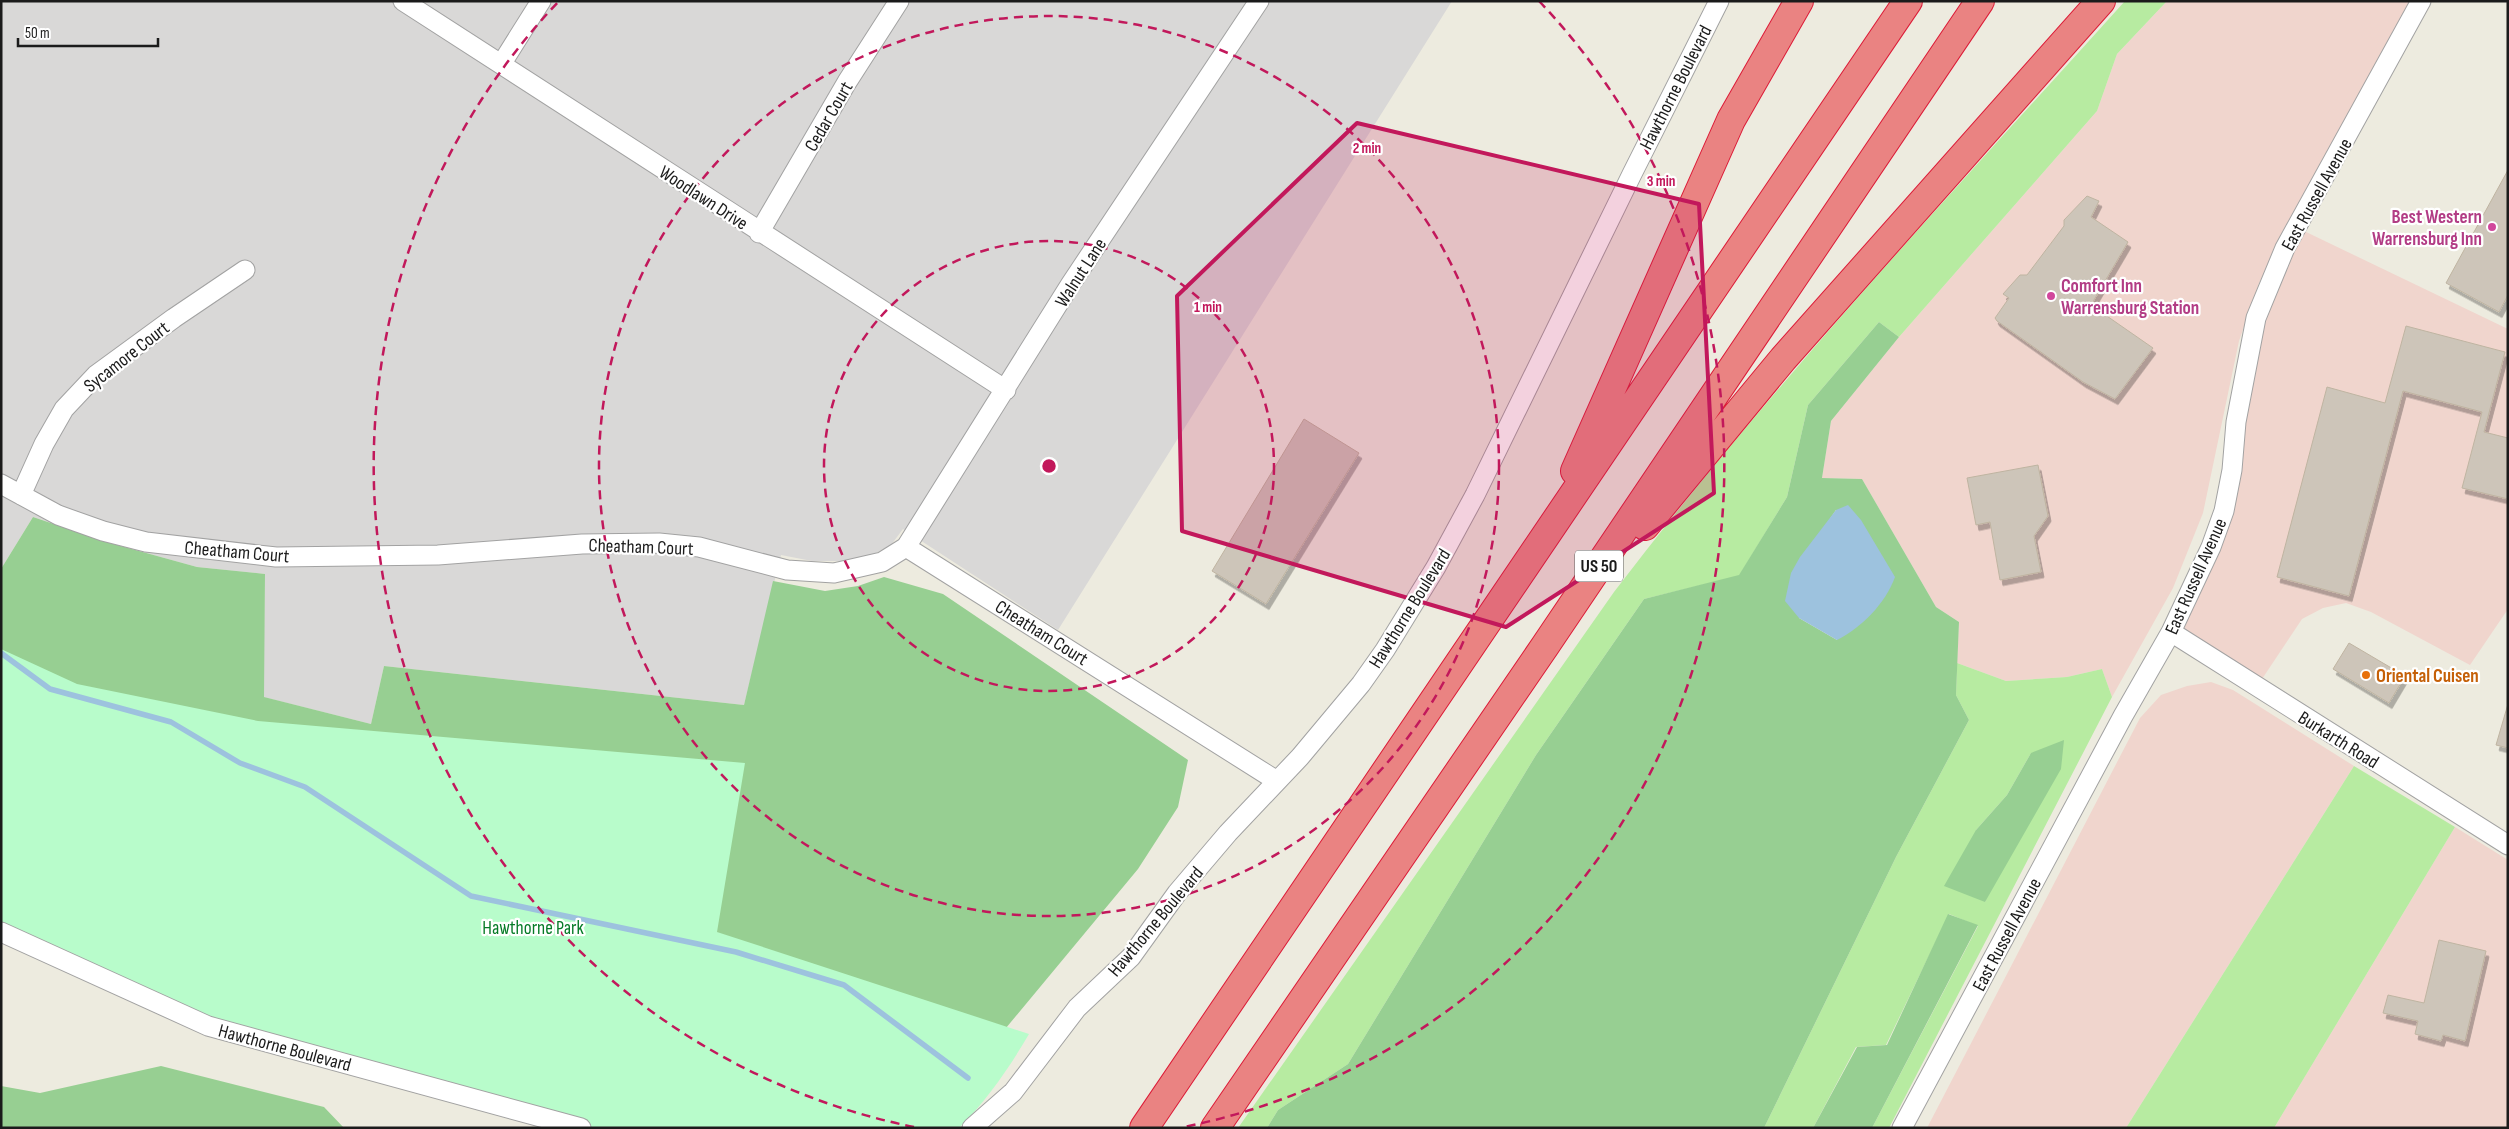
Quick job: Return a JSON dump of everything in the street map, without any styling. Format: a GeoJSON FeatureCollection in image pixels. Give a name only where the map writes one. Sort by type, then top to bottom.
{"type":"FeatureCollection","features":[{"type":"Feature","properties":{"kind":"highway"},"geometry":{"type":"LineString","coordinates":[[1552,527],[1731,120],[1799,1]]}},
{"type":"Feature","properties":{"kind":"highway"},"geometry":{"type":"LineString","coordinates":[[1144,1128],[1908,1]]}},
{"type":"Feature","properties":{"kind":"highway","name":"US 50"},"geometry":{"type":"LineString","coordinates":[[1215,1128],[1545,646],[1980,1]]}},
{"type":"Feature","properties":{"kind":"highway"},"geometry":{"type":"LineString","coordinates":[[1545,646],[1783,359],[2101,1]]}},
{"type":"Feature","properties":{"kind":"street","name":"Woodlawn Drive"},"geometry":{"type":"LineString","coordinates":[[403,1],[502,63],[549,97],[1006,390]]}},
{"type":"Feature","properties":{"kind":"street"},"geometry":{"type":"LineString","coordinates":[[502,63],[540,1]]}},
{"type":"Feature","properties":{"kind":"street","name":"Cedar Court"},"geometry":{"type":"LineString","coordinates":[[760,233],[847,82],[899,1]]}},
{"type":"Feature","properties":{"kind":"street","name":"Walnut Lane"},"geometry":{"type":"LineString","coordinates":[[906,546],[1006,390],[1070,285],[1259,1]]}},
{"type":"Feature","properties":{"kind":"street","name":"Hawthorne Boulevard"},"geometry":{"type":"LineString","coordinates":[[972,1128],[1013,1092],[1077,1008],[1130,957],[1177,893],[1361,684],[1385,650],[1436,567],[1475,496],[1636,165],[1719,1]]}},
{"type":"Feature","properties":{"kind":"street","name":"East Russell Avenue"},"geometry":{"type":"LineString","coordinates":[[1902,1128],[2123,716],[2171,632],[2211,547],[2224,511],[2232,470],[2236,422],[2256,318],[2285,248],[2421,1]]}},
{"type":"Feature","properties":{"kind":"street","name":"Sycamore Court"},"geometry":{"type":"LineString","coordinates":[[21,495],[44,444],[64,409],[96,376],[174,318],[245,270]]}},
{"type":"Feature","properties":{"kind":"street","name":"Cheatham Court"},"geometry":{"type":"LineString","coordinates":[[1,484],[58,515],[146,542],[276,557],[438,555],[582,544],[659,543],[700,547],[787,570],[834,573],[882,562],[906,546],[1277,781]]}},
{"type":"Feature","properties":{"kind":"street","name":"Burkarth Road"},"geometry":{"type":"LineString","coordinates":[[2171,632],[2508,845]]}},
{"type":"Feature","properties":{"kind":"street","name":"Hawthorne Boulevard"},"geometry":{"type":"LineString","coordinates":[[1,932],[208,1026],[581,1128]]}},
{"type":"Feature","properties":{"kind":"highlighted area"},"geometry":{"type":"Polygon","coordinates":[[[1357,123],[1699,204],[1714,493],[1506,627],[1182,531],[1177,296],[1357,123]]]}},
{"type":"Feature","properties":{"kind":"shaded area"},"geometry":{"type":"Polygon","coordinates":[[[1,1],[1452,1],[1058,630],[903,529],[891,545],[872,555],[845,561],[812,561],[781,555],[744,705],[384,666],[371,724],[263,697],[265,574],[197,567],[110,543],[33,517],[1,569],[1,1]]]}},
{"type":"Feature","properties":{"kind":"shaded area"},"geometry":{"type":"Polygon","coordinates":[[[2167,1],[2411,1],[2259,283],[2239,341],[2203,513],[2173,588],[2112,697],[2102,669],[2067,677],[2006,681],[1957,663],[1959,622],[1936,607],[1862,479],[1822,478],[1831,421],[1899,337],[2097,111],[2117,54],[2167,1]]]}},
{"type":"Feature","properties":{"kind":"shaded area"},"geometry":{"type":"Polygon","coordinates":[[[2304,231],[2508,329],[2508,609],[2470,665],[2371,612],[2346,603],[2323,608],[2302,619],[2262,679],[2180,629],[2211,547],[2256,318],[2304,231]]]}},
{"type":"Feature","properties":{"kind":"shaded area"},"geometry":{"type":"Polygon","coordinates":[[[2211,682],[2233,690],[2354,766],[2126,1128],[1927,1128],[2140,718],[2161,695],[2187,686],[2211,682]]]}},
{"type":"Feature","properties":{"kind":"shaded area"},"geometry":{"type":"Polygon","coordinates":[[[2455,827],[2508,860],[2508,1128],[2274,1128],[2455,827]]]}},
{"type":"Feature","properties":{"kind":"green space"},"geometry":{"type":"Polygon","coordinates":[[[2125,1],[2167,1],[2117,54],[2097,111],[1899,337],[1879,322],[1808,405],[1787,497],[1739,576],[1644,599],[1536,755],[1348,1064],[1278,1110],[1267,1128],[1238,1128],[1614,592],[1674,515],[1799,365],[1863,292],[2125,1]]]}},
{"type":"Feature","properties":{"kind":"green space"},"geometry":{"type":"Polygon","coordinates":[[[1879,322],[1899,337],[1831,421],[1822,478],[1862,479],[1936,607],[1959,622],[1956,695],[1969,720],[1896,857],[1764,1128],[1267,1128],[1278,1110],[1348,1064],[1536,755],[1644,599],[1739,575],[1787,497],[1808,405],[1879,322]],[[1836,510],[1823,529],[1799,618],[1837,640],[1836,510]]]}},
{"type":"Feature","properties":{"kind":"green space"},"geometry":{"type":"Polygon","coordinates":[[[33,517],[110,543],[197,567],[265,574],[264,697],[371,724],[384,666],[744,705],[773,581],[825,591],[858,586],[884,577],[943,594],[1188,760],[1178,807],[1138,869],[947,1099],[1,876],[1,569],[33,517]]]}},
{"type":"Feature","properties":{"kind":"green space","name":"Hawthorne Park"},"geometry":{"type":"Polygon","coordinates":[[[1,649],[77,684],[258,721],[745,763],[717,932],[1029,1034],[997,1083],[959,1128],[574,1128],[184,1012],[1,928],[1,649]]]}},
{"type":"Feature","properties":{"kind":"green space"},"geometry":{"type":"Polygon","coordinates":[[[1957,663],[2006,681],[2067,677],[2102,669],[2112,697],[1889,1128],[1872,1128],[1978,926],[1949,914],[1886,1045],[1856,1047],[1813,1128],[1764,1128],[1896,857],[1969,720],[1956,695],[1957,663]],[[2031,753],[2007,795],[1976,830],[1985,902],[2031,753]]]}},
{"type":"Feature","properties":{"kind":"green space"},"geometry":{"type":"Polygon","coordinates":[[[2064,740],[2061,769],[1985,902],[1944,886],[1976,830],[2007,795],[2031,753],[2064,740]]]}},
{"type":"Feature","properties":{"kind":"green space"},"geometry":{"type":"Polygon","coordinates":[[[2354,766],[2455,827],[2274,1128],[2126,1128],[2354,766]]]}},
{"type":"Feature","properties":{"kind":"green space"},"geometry":{"type":"Polygon","coordinates":[[[1948,914],[1978,925],[1872,1128],[1813,1128],[1857,1047],[1887,1045],[1948,914]]]}},
{"type":"Feature","properties":{"kind":"green space"},"geometry":{"type":"Polygon","coordinates":[[[161,1066],[324,1107],[344,1128],[1,1128],[1,1086],[40,1093],[161,1066]]]}},
{"type":"Feature","properties":{"kind":"water"},"geometry":{"type":"Polygon","coordinates":[[[1848,505],[1861,520],[1895,577],[1891,587],[1872,614],[1837,640],[1799,618],[1785,601],[1791,573],[1800,557],[1836,510],[1848,505]]]}},
{"type":"Feature","properties":{"kind":"building","name":"Best Western Warrensburg Inn"},"geometry":{"type":"Polygon","coordinates":[[[2508,170],[2508,295],[2499,312],[2446,283],[2508,170]]]}},
{"type":"Feature","properties":{"kind":"building","name":"Comfort Inn Warrensburg Station"},"geometry":{"type":"Polygon","coordinates":[[[2087,196],[2099,201],[2091,217],[2128,242],[2091,305],[2153,348],[2115,399],[2083,382],[1995,318],[2009,298],[2003,294],[2020,275],[2027,275],[2064,226],[2064,220],[2087,196]]]}},
{"type":"Feature","properties":{"kind":"building"},"geometry":{"type":"Polygon","coordinates":[[[2406,326],[2505,352],[2484,432],[2508,438],[2508,499],[2462,488],[2482,412],[2403,391],[2349,596],[2277,577],[2327,387],[2385,403],[2406,326]]]}},
{"type":"Feature","properties":{"kind":"building"},"geometry":{"type":"Polygon","coordinates":[[[1304,419],[1359,453],[1266,604],[1212,571],[1304,419]]]}},
{"type":"Feature","properties":{"kind":"building"},"geometry":{"type":"Polygon","coordinates":[[[2038,465],[2048,516],[2034,536],[2041,572],[2000,580],[1990,522],[1976,525],[1967,478],[2038,465]]]}},
{"type":"Feature","properties":{"kind":"building"},"geometry":{"type":"Polygon","coordinates":[[[2349,643],[2405,676],[2389,703],[2333,669],[2349,643]]]}},
{"type":"Feature","properties":{"kind":"building"},"geometry":{"type":"Polygon","coordinates":[[[2508,704],[2508,748],[2496,745],[2508,704]]]}},
{"type":"Feature","properties":{"kind":"building"},"geometry":{"type":"Polygon","coordinates":[[[2439,940],[2486,951],[2465,1041],[2443,1035],[2441,1041],[2415,1034],[2418,1021],[2383,1013],[2388,995],[2424,1003],[2439,940]]]}},
{"type":"Feature","properties":{"kind":"waterway"},"geometry":{"type":"LineString","coordinates":[[1,653],[50,689],[171,722],[240,763],[305,787],[471,896],[736,952],[844,985],[968,1078]]}},
{"type":"Feature","properties":{"kind":"place","name":"Best Western Warrensburg Inn"},"geometry":{"type":"Point","coordinates":[2492,227]}},
{"type":"Feature","properties":{"kind":"place","name":"Comfort Inn Warrensburg Station"},"geometry":{"type":"Point","coordinates":[2051,296]}},
{"type":"Feature","properties":{"kind":"place","name":"Oriental Cuisen"},"geometry":{"type":"Point","coordinates":[2366,675]}}]}
